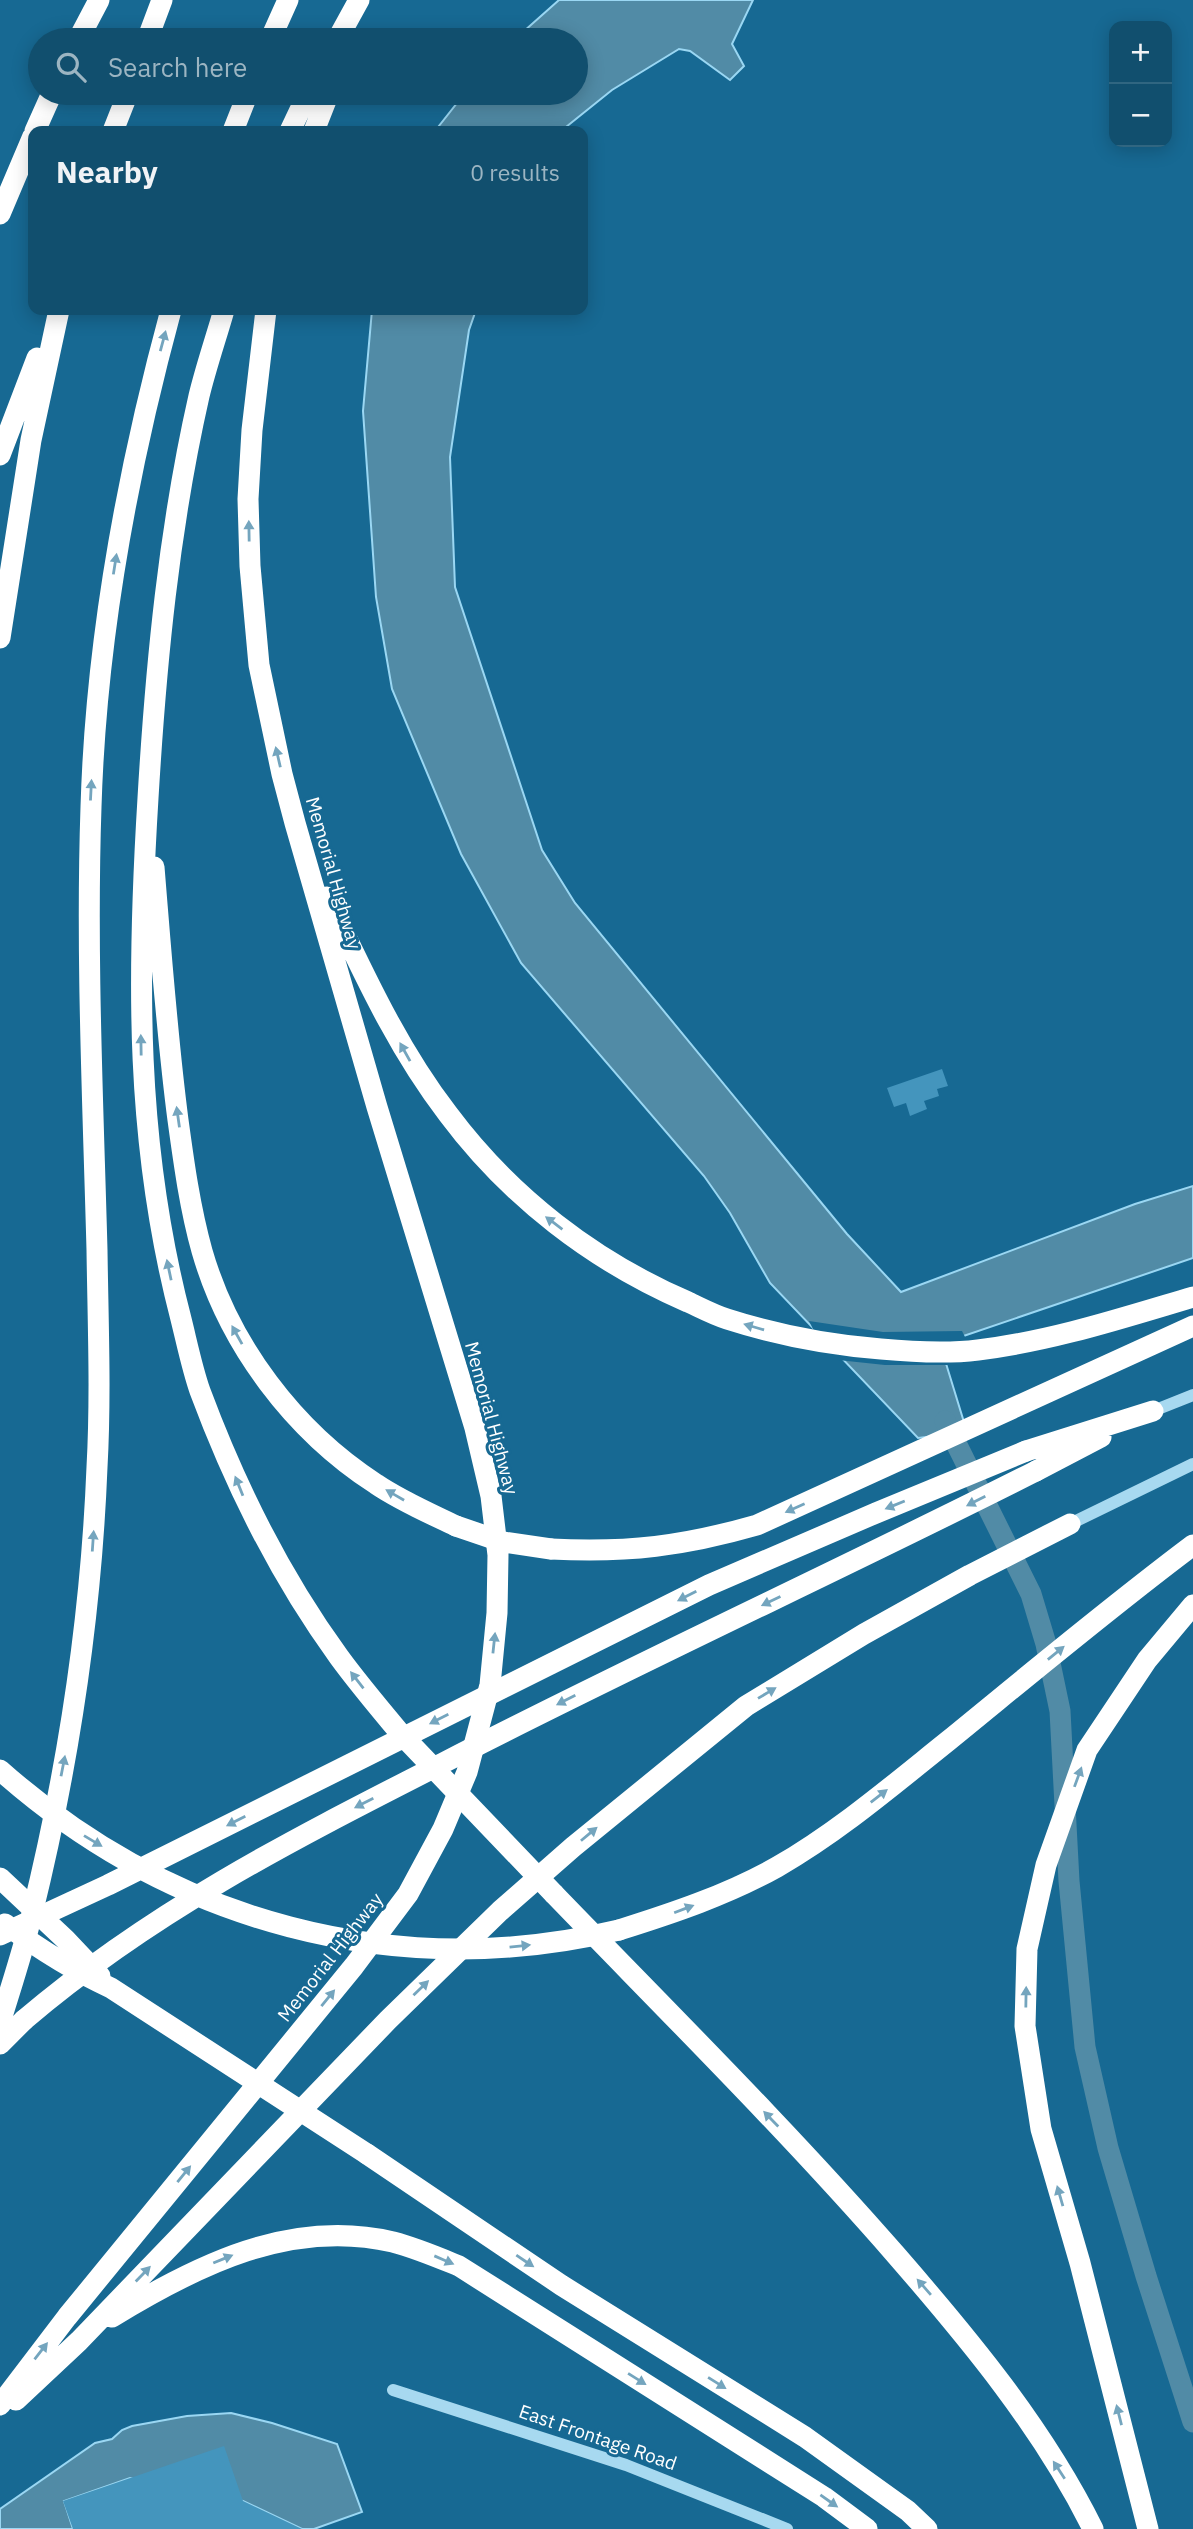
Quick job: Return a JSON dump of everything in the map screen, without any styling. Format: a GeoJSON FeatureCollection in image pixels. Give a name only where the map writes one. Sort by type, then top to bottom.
{"type":"FeatureCollection","features":[{"type":"Feature","properties":{"kind":"highway"},"geometry":{"type":"LineString","coordinates":[[84,28],[99,0]]}},
{"type":"Feature","properties":{"kind":"highway"},"geometry":{"type":"LineString","coordinates":[[152,28],[162,0]]}},
{"type":"Feature","properties":{"kind":"highway"},"geometry":{"type":"LineString","coordinates":[[275,28],[288,0]]}},
{"type":"Feature","properties":{"kind":"highway"},"geometry":{"type":"LineString","coordinates":[[344,28],[359,0]]}},
{"type":"Feature","properties":{"kind":"highway"},"geometry":{"type":"LineString","coordinates":[[354,28],[365,0]]}},
{"type":"Feature","properties":{"kind":"highway"},"geometry":{"type":"LineString","coordinates":[[38,126],[47,105]]}},
{"type":"Feature","properties":{"kind":"highway"},"geometry":{"type":"LineString","coordinates":[[115,126],[123,105]]}},
{"type":"Feature","properties":{"kind":"highway"},"geometry":{"type":"LineString","coordinates":[[235,126],[243,105]]}},
{"type":"Feature","properties":{"kind":"highway"},"geometry":{"type":"LineString","coordinates":[[292,126],[303,105]]}},
{"type":"Feature","properties":{"kind":"highway"},"geometry":{"type":"LineString","coordinates":[[316,126],[324,105]]}},
{"type":"Feature","properties":{"kind":"highway"},"geometry":{"type":"LineString","coordinates":[[0,214],[28,148]]}},
{"type":"Feature","properties":{"kind":"highway"},"geometry":{"type":"LineString","coordinates":[[0,455],[55,315]]}},
{"type":"Feature","properties":{"kind":"highway"},"geometry":{"type":"LineString","coordinates":[[0,638],[31,440],[56,315]]}},
{"type":"Feature","properties":{"kind":"highway"},"geometry":{"type":"LineString","coordinates":[[0,2023],[31,1920],[44,1864],[69,1734],[84,1631],[97,1467],[100,1376],[90,885],[93,748],[103,643],[122,518],[147,402],[170,315]]}},
{"type":"Feature","properties":{"kind":"highway"},"geometry":{"type":"LineString","coordinates":[[223,315],[200,391],[177,510],[162,615],[141,905],[141,1051],[150,1166],[176,1300],[199,1388],[244,1498],[284,1572],[338,1655],[400,1733],[832,2182],[966,2335],[1043,2445],[1078,2499],[1093,2529]]}},
{"type":"Feature","properties":{"kind":"highway","name":"Memorial Highway"},"geometry":{"type":"LineString","coordinates":[[0,2405],[67,2317],[354,1966],[408,1894],[443,1829],[467,1772],[490,1685],[497,1613],[498,1555],[486,1473],[475,1428],[377,1107],[295,823],[259,665],[250,566],[248,499],[252,430],[265,315]]}},
{"type":"Feature","properties":{"kind":"highway"},"geometry":{"type":"LineString","coordinates":[[150,765],[151,825],[173,1080],[189,1201],[213,1284],[226,1314],[257,1368],[290,1409],[322,1442],[377,1485],[417,1507],[503,1542],[551,1549],[605,1552],[716,1537],[757,1525],[1193,1326]]}},
{"type":"Feature","properties":{"kind":"highway"},"geometry":{"type":"LineString","coordinates":[[295,823],[321,885],[368,982],[412,1063],[449,1116],[504,1179],[549,1220],[586,1246],[660,1290],[724,1318],[773,1333],[821,1342],[898,1350],[975,1351],[1070,1334],[1193,1297]]}},
{"type":"Feature","properties":{"kind":"highway"},"geometry":{"type":"LineString","coordinates":[[0,1935],[108,1885],[709,1585],[1026,1451],[1153,1411]]}},
{"type":"Feature","properties":{"kind":"highway"},"geometry":{"type":"LineString","coordinates":[[0,2044],[70,1982],[126,1940],[243,1867],[573,1697],[882,1548],[1153,1411]]}},
{"type":"Feature","properties":{"kind":"highway"},"geometry":{"type":"LineString","coordinates":[[0,2417],[79,2341],[388,2020],[500,1911],[573,1847],[746,1706],[864,1634],[970,1575],[1070,1524]]}},
{"type":"Feature","properties":{"kind":"highway"},"geometry":{"type":"LineString","coordinates":[[0,1770],[37,1803],[88,1838],[163,1881],[237,1912],[351,1941],[446,1949],[490,1949],[578,1940],[669,1914],[719,1895],[776,1867],[833,1832],[1193,1545]]}},
{"type":"Feature","properties":{"kind":"highway"},"geometry":{"type":"LineString","coordinates":[[1148,2529],[1080,2263],[1041,2129],[1026,2026],[1027,1949],[1051,1853],[1087,1751],[1147,1660],[1193,1605]]}},
{"type":"Feature","properties":{"kind":"highway"},"geometry":{"type":"LineString","coordinates":[[0,1878],[66,1940],[111,1988]]}},
{"type":"Feature","properties":{"kind":"highway"},"geometry":{"type":"LineString","coordinates":[[0,1920],[61,1963],[111,1988],[367,2154],[561,2285],[805,2438],[908,2511],[927,2529]]}},
{"type":"Feature","properties":{"kind":"highway"},"geometry":{"type":"LineString","coordinates":[[79,2341],[162,2287],[234,2254],[287,2240],[314,2237],[366,2238],[394,2242],[459,2266],[824,2497],[867,2529]]}},
{"type":"Feature","properties":{"kind":"street"},"geometry":{"type":"LineString","coordinates":[[1153,1411],[1193,1395]]}},
{"type":"Feature","properties":{"kind":"street"},"geometry":{"type":"LineString","coordinates":[[1070,1524],[1193,1464]]}},
{"type":"Feature","properties":{"kind":"street","name":"East Frontage Road"},"geometry":{"type":"LineString","coordinates":[[393,2390],[626,2465],[787,2529]]}},
{"type":"Feature","properties":{"kind":"water"},"geometry":{"type":"Polygon","coordinates":[[[559,0],[753,0],[732,44],[744,66],[730,80],[690,51],[679,49],[612,90],[567,126],[439,126],[456,105],[588,105],[588,28],[528,28],[559,0]]]}},
{"type":"Feature","properties":{"kind":"water"},"geometry":{"type":"Polygon","coordinates":[[[372,315],[474,315],[469,330],[450,457],[455,587],[542,850],[575,903],[847,1234],[901,1292],[1135,1204],[1193,1186],[1193,1258],[940,1344],[967,1432],[918,1438],[770,1283],[730,1213],[704,1176],[521,963],[461,854],[392,689],[376,597],[363,411],[372,315]]]}},
{"type":"Feature","properties":{"kind":"water"},"geometry":{"type":"Polygon","coordinates":[[[231,2413],[337,2444],[362,2512],[314,2529],[302,2529],[243,2501],[130,2478],[64,2501],[73,2529],[0,2529],[0,2509],[95,2443],[112,2439],[132,2426],[187,2416],[231,2413]]]}},
{"type":"Feature","properties":{"kind":"pier"},"geometry":{"type":"Polygon","coordinates":[[[809,1321],[883,1332],[962,1331],[966,1339],[944,1346],[949,1365],[885,1365],[838,1360],[817,1337],[809,1321]]]}},
{"type":"Feature","properties":{"kind":"building"},"geometry":{"type":"Polygon","coordinates":[[[942,1069],[948,1086],[937,1089],[939,1096],[924,1101],[927,1109],[910,1116],[906,1103],[894,1107],[887,1088],[942,1069]]]}},
{"type":"Feature","properties":{"kind":"building"},"geometry":{"type":"Polygon","coordinates":[[[224,2446],[243,2501],[302,2529],[73,2529],[63,2501],[224,2446]]]}},
{"type":"Feature","properties":{"kind":"waterway"},"geometry":{"type":"LineString","coordinates":[[945,1421],[1031,1594],[1046,1644],[1060,1711],[1069,1881],[1085,2047],[1108,2148],[1193,2422]]}}]}
